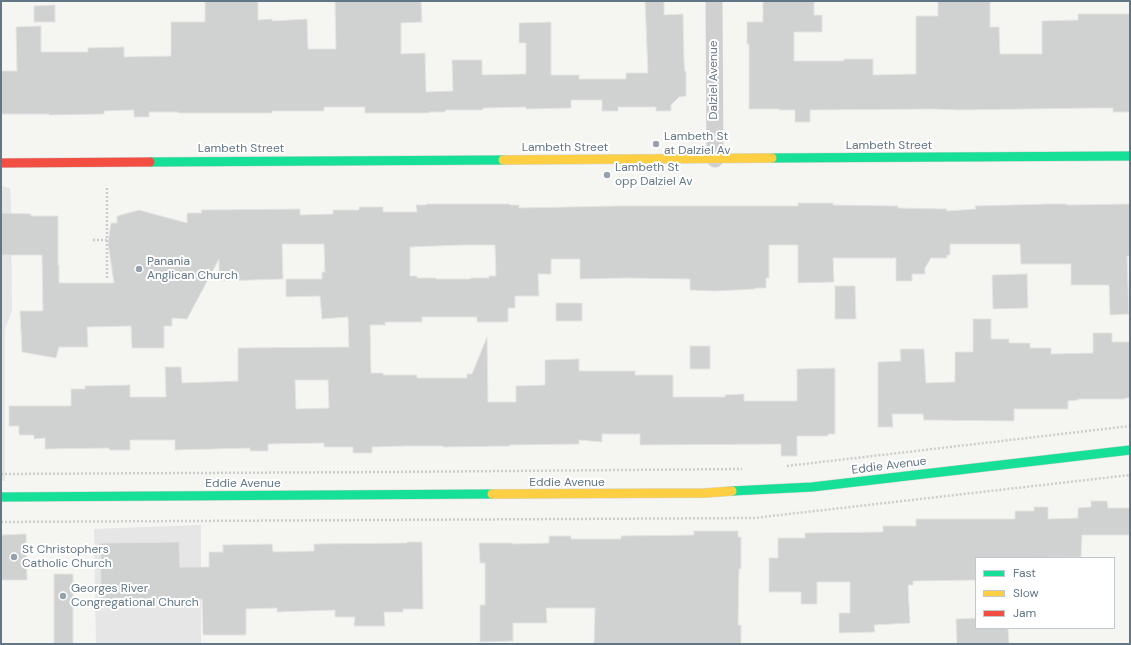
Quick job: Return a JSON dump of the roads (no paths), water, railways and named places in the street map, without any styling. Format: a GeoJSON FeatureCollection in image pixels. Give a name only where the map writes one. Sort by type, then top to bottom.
{"type":"FeatureCollection","features":[{"type":"Feature","properties":{"kind":"street","name":"Dalziel Avenue"},"geometry":{"type":"LineString","coordinates":[[714,1],[715,159]]}},
{"type":"Feature","properties":{"kind":"street","name":"Lambeth Street"},"geometry":{"type":"LineString","coordinates":[[1,163],[1130,156]]}},
{"type":"Feature","properties":{"kind":"street","name":"Eddie Avenue"},"geometry":{"type":"LineString","coordinates":[[1,497],[705,493],[778,490],[1130,450]]}},
{"type":"Feature","properties":{"kind":"place","name":"Lambeth St at Dalziel Av"},"geometry":{"type":"Point","coordinates":[656,144]}},
{"type":"Feature","properties":{"kind":"place","name":"Lambeth St opp Dalziel Av"},"geometry":{"type":"Point","coordinates":[607,175]}},
{"type":"Feature","properties":{"kind":"place","name":"Panania Anglican Church"},"geometry":{"type":"Point","coordinates":[139,269]}},
{"type":"Feature","properties":{"kind":"place","name":"St Christophers Catholic Church"},"geometry":{"type":"Point","coordinates":[14,557]}},
{"type":"Feature","properties":{"kind":"place","name":"Georges River Congregational Church"},"geometry":{"type":"Point","coordinates":[63,596]}}]}
